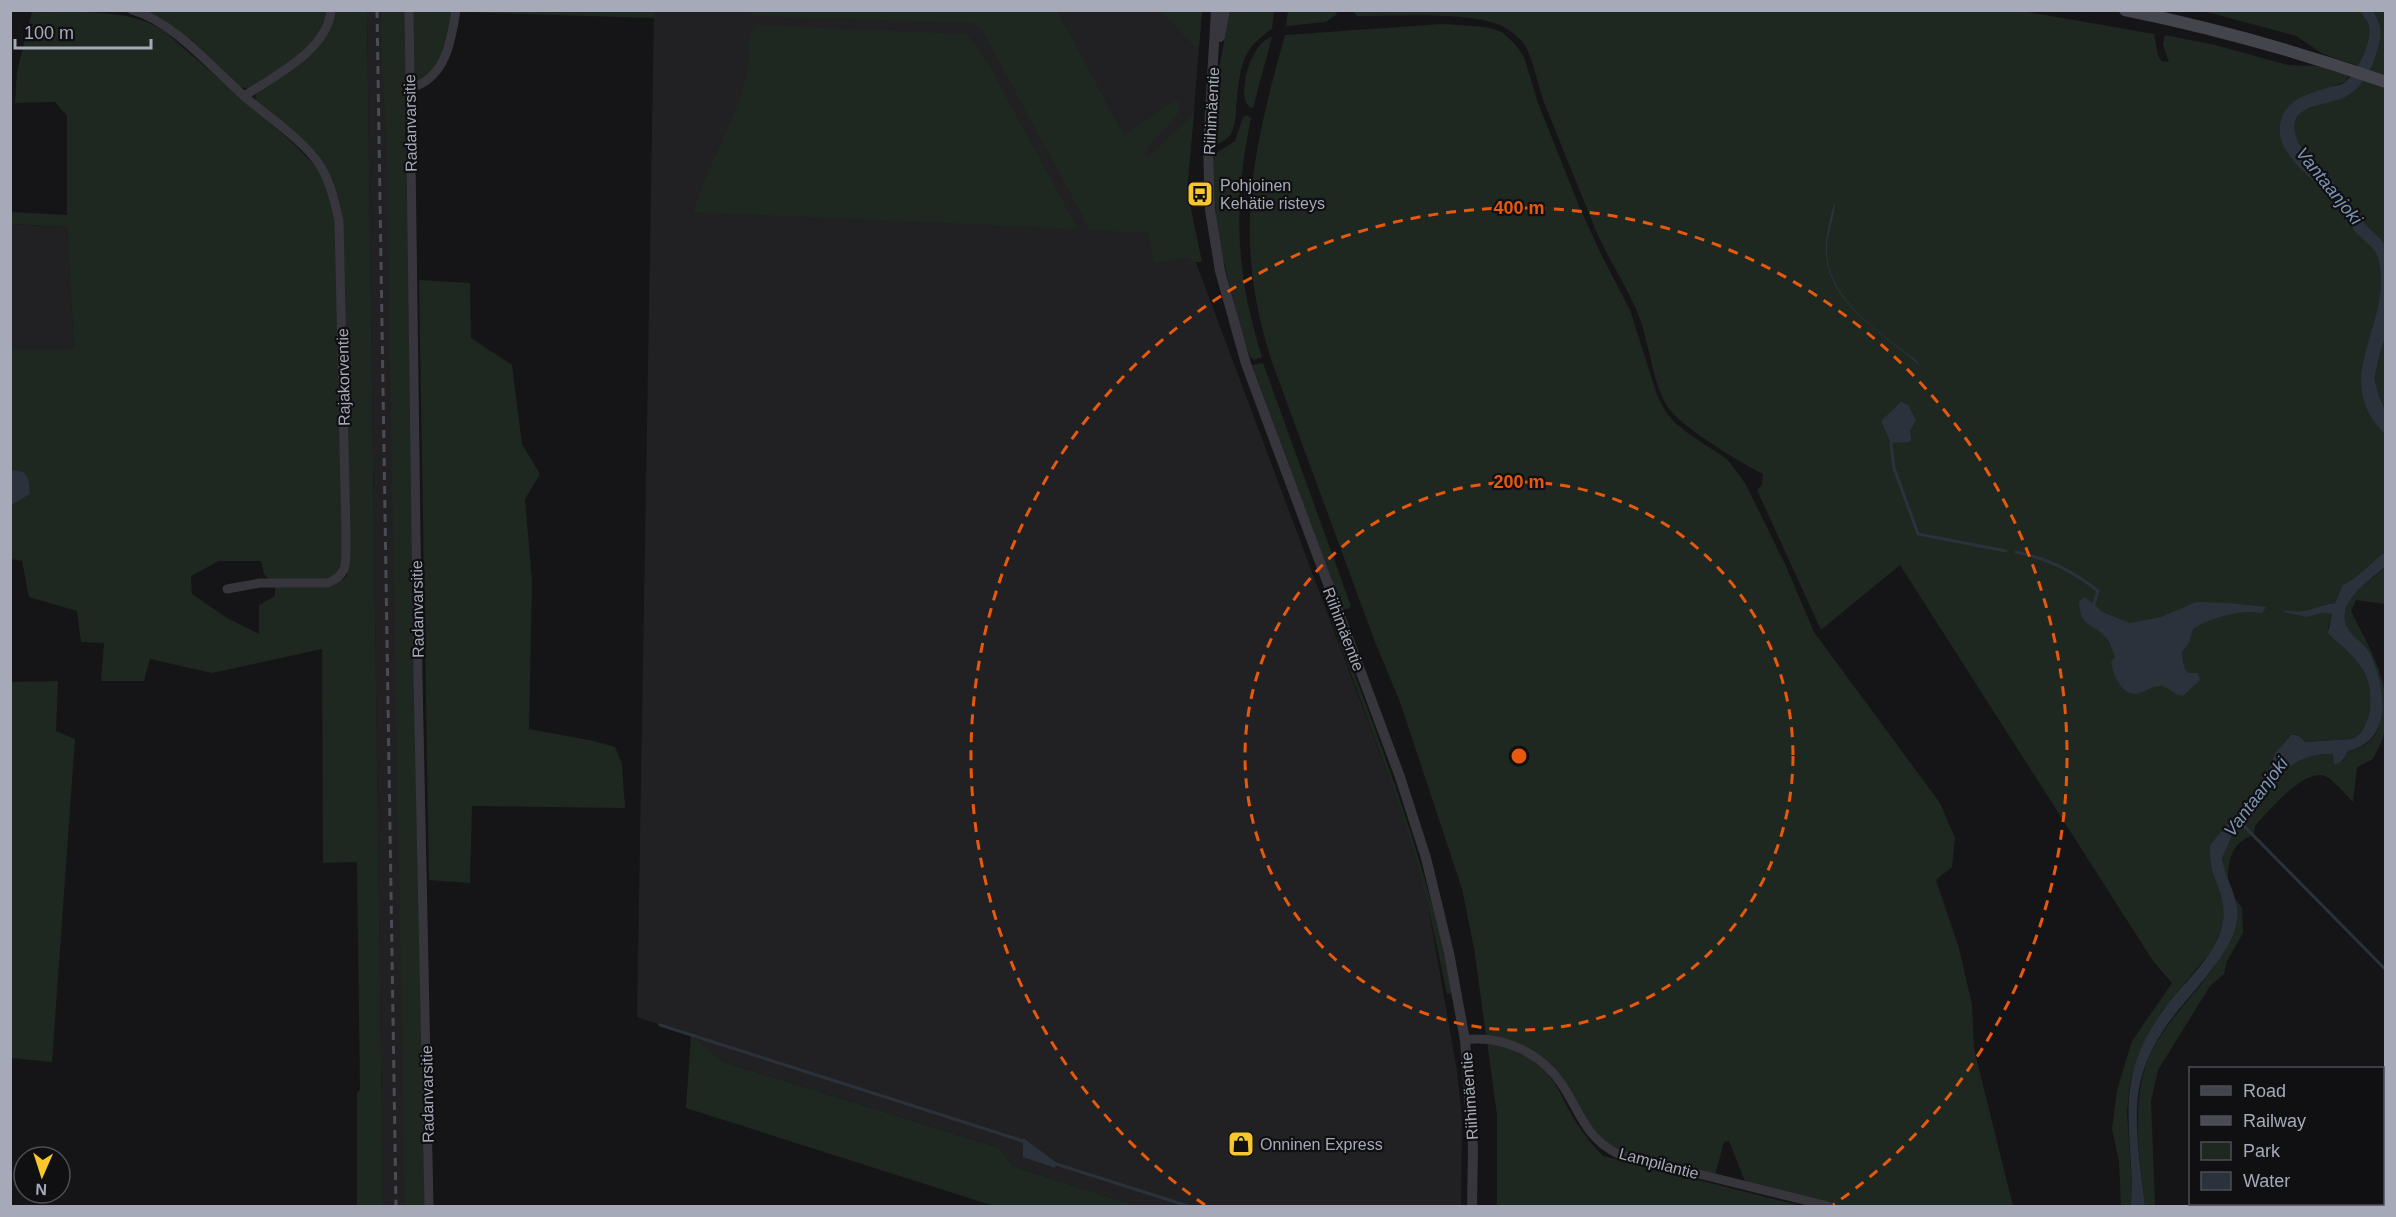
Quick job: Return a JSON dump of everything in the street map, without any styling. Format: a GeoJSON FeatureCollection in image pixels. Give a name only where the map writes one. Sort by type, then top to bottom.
{"type":"FeatureCollection","features":[{"type":"Feature","properties":{"kind":"main road"},"geometry":{"type":"LineString","coordinates":[[2125,10],[2230,33],[2323,60],[2385,82]]}},
{"type":"Feature","properties":{"kind":"street","name":"Rajakorventie"},"geometry":{"type":"LineString","coordinates":[[132,10],[150,16],[174,33],[288,133],[321,166],[334,198],[339,221],[346,536],[344,570],[342,576],[327,583],[247,584],[227,589]]}},
{"type":"Feature","properties":{"kind":"street"},"geometry":{"type":"LineString","coordinates":[[244,96],[294,63],[318,42],[326,29],[332,10]]}},
{"type":"Feature","properties":{"kind":"street","name":"Radanvarsitie"},"geometry":{"type":"LineString","coordinates":[[409,10],[418,678],[429,1206]]}},
{"type":"Feature","properties":{"kind":"street"},"geometry":{"type":"LineString","coordinates":[[410,88],[422,85],[440,68],[452,33],[456,10]]}},
{"type":"Feature","properties":{"kind":"street","name":"Riihimäentie"},"geometry":{"type":"LineString","coordinates":[[1216,10],[1215,54],[1209,104],[1208,169],[1213,230],[1220,271],[1246,364],[1400,777],[1426,858],[1449,953],[1465,1040],[1473,1148],[1472,1206]]}},
{"type":"Feature","properties":{"kind":"street","name":"Riihimäentie"},"geometry":{"type":"LineString","coordinates":[[1215,54],[1225,10]]}},
{"type":"Feature","properties":{"kind":"street","name":"Lampilantie"},"geometry":{"type":"LineString","coordinates":[[1465,1040],[1480,1038],[1494,1040],[1516,1047],[1544,1063],[1561,1083],[1594,1138],[1618,1154],[1828,1206]]}},
{"type":"Feature","properties":{"kind":"shaded area"},"geometry":{"type":"Polygon","coordinates":[[[367,11],[400,11],[419,1206],[383,1206],[367,11]]]}},
{"type":"Feature","properties":{"kind":"shaded area"},"geometry":{"type":"Polygon","coordinates":[[[654,11],[1202,11],[1185,218],[1195,260],[1394,791],[1413,850],[1428,905],[1457,1071],[1462,1119],[1461,1206],[1136,1206],[1013,1166],[1000,1148],[724,1062],[691,1035],[637,1017],[654,11]]]}},
{"type":"Feature","properties":{"kind":"shaded area"},"geometry":{"type":"Polygon","coordinates":[[[10,224],[67,227],[74,349],[11,349],[10,224]]]}},
{"type":"Feature","properties":{"kind":"green space"},"geometry":{"type":"Polygon","coordinates":[[[460,10],[654,11],[654,18],[460,12],[460,10]]]}},
{"type":"Feature","properties":{"kind":"green space"},"geometry":{"type":"Polygon","coordinates":[[[143,11],[329,11],[317,39],[290,62],[248,88],[240,87],[143,11]]]}},
{"type":"Feature","properties":{"kind":"green space"},"geometry":{"type":"Polygon","coordinates":[[[334,11],[367,11],[383,1206],[357,1206],[357,1093],[360,1089],[357,862],[323,863],[322,649],[212,673],[150,659],[144,681],[101,681],[104,643],[81,642],[77,611],[29,597],[22,561],[11,559],[11,349],[74,349],[67,227],[11,224],[10,212],[67,215],[67,116],[55,102],[15,103],[17,71],[32,12],[83,12],[135,18],[164,31],[293,143],[318,169],[328,191],[335,221],[343,565],[341,573],[326,579],[268,579],[264,574],[261,561],[219,561],[191,576],[192,594],[227,618],[259,634],[259,605],[275,596],[275,585],[323,586],[340,581],[347,576],[343,219],[334,185],[325,165],[303,140],[256,102],[255,93],[299,62],[334,11]]]}},
{"type":"Feature","properties":{"kind":"green space"},"geometry":{"type":"Polygon","coordinates":[[[381,11],[406,11],[408,117],[405,136],[407,142],[427,1206],[405,1206],[387,167],[381,11]]]}},
{"type":"Feature","properties":{"kind":"green space"},"geometry":{"type":"Polygon","coordinates":[[[412,11],[453,11],[440,61],[427,77],[419,82],[412,77],[412,11]]]}},
{"type":"Feature","properties":{"kind":"green space"},"geometry":{"type":"Polygon","coordinates":[[[749,11],[1057,11],[1124,135],[1175,100],[1180,102],[1179,113],[1144,152],[1148,157],[1194,114],[1187,190],[1202,262],[1193,262],[1187,258],[1154,263],[1149,233],[1090,230],[982,30],[973,23],[755,16],[749,11]]]}},
{"type":"Feature","properties":{"kind":"green space"},"geometry":{"type":"Polygon","coordinates":[[[1160,11],[1202,11],[1199,48],[1194,46],[1160,11]]]}},
{"type":"Feature","properties":{"kind":"green space"},"geometry":{"type":"Polygon","coordinates":[[[1230,11],[1274,11],[1272,29],[1255,43],[1244,60],[1239,79],[1232,133],[1222,142],[1215,144],[1213,142],[1218,74],[1230,11]]]}},
{"type":"Feature","properties":{"kind":"green space"},"geometry":{"type":"Polygon","coordinates":[[[1288,11],[1336,11],[1337,14],[1326,22],[1286,26],[1288,11]]]}},
{"type":"Feature","properties":{"kind":"green space"},"geometry":{"type":"Polygon","coordinates":[[[1353,11],[2022,11],[2154,34],[2158,56],[2162,61],[2169,62],[2163,45],[2165,35],[2215,45],[2288,65],[2320,66],[2349,76],[2345,82],[2328,88],[2305,110],[2356,89],[2368,44],[2358,66],[2323,54],[2296,36],[2203,11],[2385,11],[2385,552],[2346,584],[2335,603],[2322,605],[2308,616],[2322,613],[2332,614],[2328,628],[2365,672],[2370,695],[2370,712],[2362,731],[2351,739],[2305,742],[2292,734],[2275,753],[2266,777],[2210,845],[2211,866],[2225,905],[2223,925],[2212,950],[2162,1011],[2146,1039],[2135,1066],[2130,1083],[2127,1112],[2132,1186],[2131,1206],[2121,1206],[2119,1161],[2112,1129],[2117,1090],[2132,1041],[2172,983],[2153,961],[1900,565],[1821,630],[1757,490],[1762,485],[1763,474],[1699,435],[1676,417],[1664,401],[1640,319],[1597,234],[1546,107],[1532,61],[1524,44],[1509,30],[1488,21],[1431,15],[1357,16],[1353,11]]]}},
{"type":"Feature","properties":{"kind":"green space"},"geometry":{"type":"Polygon","coordinates":[[[1442,24],[1486,27],[1502,32],[1515,44],[1524,57],[1538,103],[1579,206],[1630,310],[1657,395],[1665,411],[1689,434],[1727,459],[1745,483],[1785,564],[1814,632],[1940,803],[1955,838],[1952,867],[1936,880],[1959,948],[1972,1005],[1974,1049],[2013,1206],[1841,1206],[1746,1184],[1729,1141],[1724,1142],[1715,1176],[1633,1155],[1602,1143],[1546,1060],[1486,1036],[1475,954],[1462,889],[1400,702],[1375,642],[1273,365],[1260,320],[1253,279],[1250,238],[1255,160],[1285,35],[1442,24]]]}},
{"type":"Feature","properties":{"kind":"green space"},"geometry":{"type":"Polygon","coordinates":[[[757,25],[967,34],[990,67],[1078,229],[693,212],[740,98],[748,69],[751,29],[757,25]]]}},
{"type":"Feature","properties":{"kind":"green space"},"geometry":{"type":"Polygon","coordinates":[[[1272,37],[1253,108],[1247,105],[1245,97],[1246,74],[1256,50],[1272,37]]]}},
{"type":"Feature","properties":{"kind":"green space"},"geometry":{"type":"Polygon","coordinates":[[[1247,115],[1251,118],[1245,150],[1239,210],[1246,296],[1262,357],[1254,360],[1250,357],[1243,338],[1221,251],[1216,221],[1213,155],[1235,141],[1243,117],[1247,115]]]}},
{"type":"Feature","properties":{"kind":"green space"},"geometry":{"type":"Polygon","coordinates":[[[419,280],[470,283],[471,338],[512,365],[522,444],[540,474],[525,499],[532,581],[529,729],[615,747],[622,764],[625,808],[472,806],[470,883],[429,880],[419,280]]]}},
{"type":"Feature","properties":{"kind":"green space"},"geometry":{"type":"Polygon","coordinates":[[[1263,363],[1351,606],[1348,609],[1342,609],[1252,365],[1263,363]]]}},
{"type":"Feature","properties":{"kind":"green space"},"geometry":{"type":"Polygon","coordinates":[[[2385,567],[2385,604],[2356,600],[2351,611],[2383,682],[2386,712],[2383,737],[2373,759],[2357,767],[2353,802],[2325,776],[2316,775],[2307,778],[2277,802],[2255,826],[2254,835],[2240,842],[2236,847],[2229,864],[2228,879],[2223,866],[2222,854],[2232,836],[2245,826],[2287,769],[2303,759],[2320,755],[2333,754],[2343,761],[2348,751],[2364,746],[2374,737],[2381,717],[2382,695],[2379,685],[2348,632],[2345,611],[2351,598],[2385,567]]]}},
{"type":"Feature","properties":{"kind":"green space"},"geometry":{"type":"Polygon","coordinates":[[[1332,622],[1335,623],[1402,805],[1430,898],[1452,993],[1447,994],[1428,905],[1394,791],[1332,622]]]}},
{"type":"Feature","properties":{"kind":"green space"},"geometry":{"type":"Polygon","coordinates":[[[58,681],[56,731],[75,739],[52,1062],[11,1058],[10,682],[58,681]]]}},
{"type":"Feature","properties":{"kind":"green space"},"geometry":{"type":"Polygon","coordinates":[[[2236,899],[2242,908],[2243,933],[2227,961],[2224,974],[2210,986],[2158,1070],[2151,1101],[2155,1206],[2145,1206],[2139,1153],[2138,1117],[2141,1082],[2146,1065],[2169,1023],[2201,985],[2227,945],[2235,923],[2236,899]]]}},
{"type":"Feature","properties":{"kind":"green space"},"geometry":{"type":"Polygon","coordinates":[[[691,1035],[724,1062],[1000,1148],[1013,1166],[1136,1206],[994,1206],[686,1108],[691,1035]]]}},
{"type":"Feature","properties":{"kind":"green space"},"geometry":{"type":"Polygon","coordinates":[[[1487,1041],[1520,1054],[1544,1070],[1574,1119],[1603,1156],[1802,1206],[1497,1206],[1497,1115],[1487,1041]]]}},
{"type":"Feature","properties":{"kind":"water","name":"Vantaanjoki"},"geometry":{"type":"Polygon","coordinates":[[[2360,11],[2373,11],[2380,27],[2379,42],[2368,73],[2361,84],[2345,97],[2302,112],[2296,118],[2294,126],[2298,142],[2306,154],[2330,178],[2368,228],[2385,245],[2385,337],[2374,378],[2385,410],[2385,434],[2369,413],[2362,392],[2362,370],[2366,349],[2379,304],[2381,281],[2378,257],[2357,234],[2330,197],[2295,163],[2282,143],[2280,132],[2284,113],[2293,102],[2312,93],[2342,84],[2354,72],[2363,57],[2370,32],[2368,22],[2360,11]]]}},
{"type":"Feature","properties":{"kind":"water"},"geometry":{"type":"Polygon","coordinates":[[[1835,202],[1827,248],[1829,266],[1835,283],[1858,313],[1916,360],[1920,366],[1868,324],[1853,309],[1839,292],[1830,274],[1826,253],[1828,229],[1835,202]]]}},
{"type":"Feature","properties":{"kind":"water"},"geometry":{"type":"Polygon","coordinates":[[[1901,402],[1908,405],[1916,420],[1910,431],[1910,442],[1891,443],[1882,420],[1901,402]]]}},
{"type":"Feature","properties":{"kind":"water"},"geometry":{"type":"Polygon","coordinates":[[[11,470],[22,472],[27,476],[30,494],[11,505],[11,470]]]}},
{"type":"Feature","properties":{"kind":"water","name":"Vantaanjoki"},"geometry":{"type":"Polygon","coordinates":[[[2385,552],[2385,567],[2356,593],[2345,612],[2349,631],[2367,649],[2376,667],[2382,697],[2379,725],[2373,736],[2363,745],[2348,751],[2339,763],[2334,764],[2333,754],[2327,754],[2314,755],[2292,765],[2245,826],[2232,836],[2222,858],[2236,904],[2237,920],[2227,948],[2162,1032],[2146,1063],[2137,1102],[2138,1147],[2145,1206],[2131,1206],[2129,1095],[2138,1055],[2162,1012],[2205,960],[2222,926],[2223,905],[2212,870],[2210,845],[2266,777],[2275,753],[2292,734],[2299,736],[2305,742],[2351,739],[2362,731],[2369,715],[2370,694],[2361,667],[2328,633],[2332,614],[2322,613],[2307,617],[2284,612],[2284,610],[2305,611],[2335,603],[2343,585],[2385,552]]]}},
{"type":"Feature","properties":{"kind":"water"},"geometry":{"type":"Polygon","coordinates":[[[2084,597],[2102,612],[2130,623],[2161,617],[2196,602],[2266,607],[2262,613],[2245,612],[2226,615],[2193,629],[2189,643],[2182,652],[2183,661],[2188,673],[2198,673],[2200,680],[2183,696],[2162,686],[2135,694],[2126,691],[2116,677],[2111,662],[2115,657],[2111,645],[2082,617],[2079,602],[2084,597]]]}},
{"type":"Feature","properties":{"kind":"water"},"geometry":{"type":"Polygon","coordinates":[[[1023,1138],[1057,1163],[1055,1168],[1023,1157],[1023,1138]]]}},
{"type":"Feature","properties":{"kind":"waterway"},"geometry":{"type":"LineString","coordinates":[[1891,443],[1894,468],[1918,534],[2006,551]]}},
{"type":"Feature","properties":{"kind":"waterway"},"geometry":{"type":"LineString","coordinates":[[2016,552],[2049,562],[2079,577],[2098,591],[2094,604]]}},
{"type":"Feature","properties":{"kind":"waterway","name":"Vantaanjoki"},"geometry":{"type":"LineString","coordinates":[[2242,824],[2386,970]]}},
{"type":"Feature","properties":{"kind":"waterway"},"geometry":{"type":"LineString","coordinates":[[660,1025],[1026,1142]]}},
{"type":"Feature","properties":{"kind":"waterway"},"geometry":{"type":"LineString","coordinates":[[1053,1163],[1188,1206]]}},
{"type":"Feature","properties":{"kind":"railway"},"geometry":{"type":"LineString","coordinates":[[377,10],[396,1206]]}},
{"type":"Feature","properties":{"kind":"place","name":"Pohjoinen Kehätie risteys"},"geometry":{"type":"Point","coordinates":[1200,194]}},
{"type":"Feature","properties":{"kind":"place","name":"Onninen Express"},"geometry":{"type":"Point","coordinates":[1241,1144]}}]}
